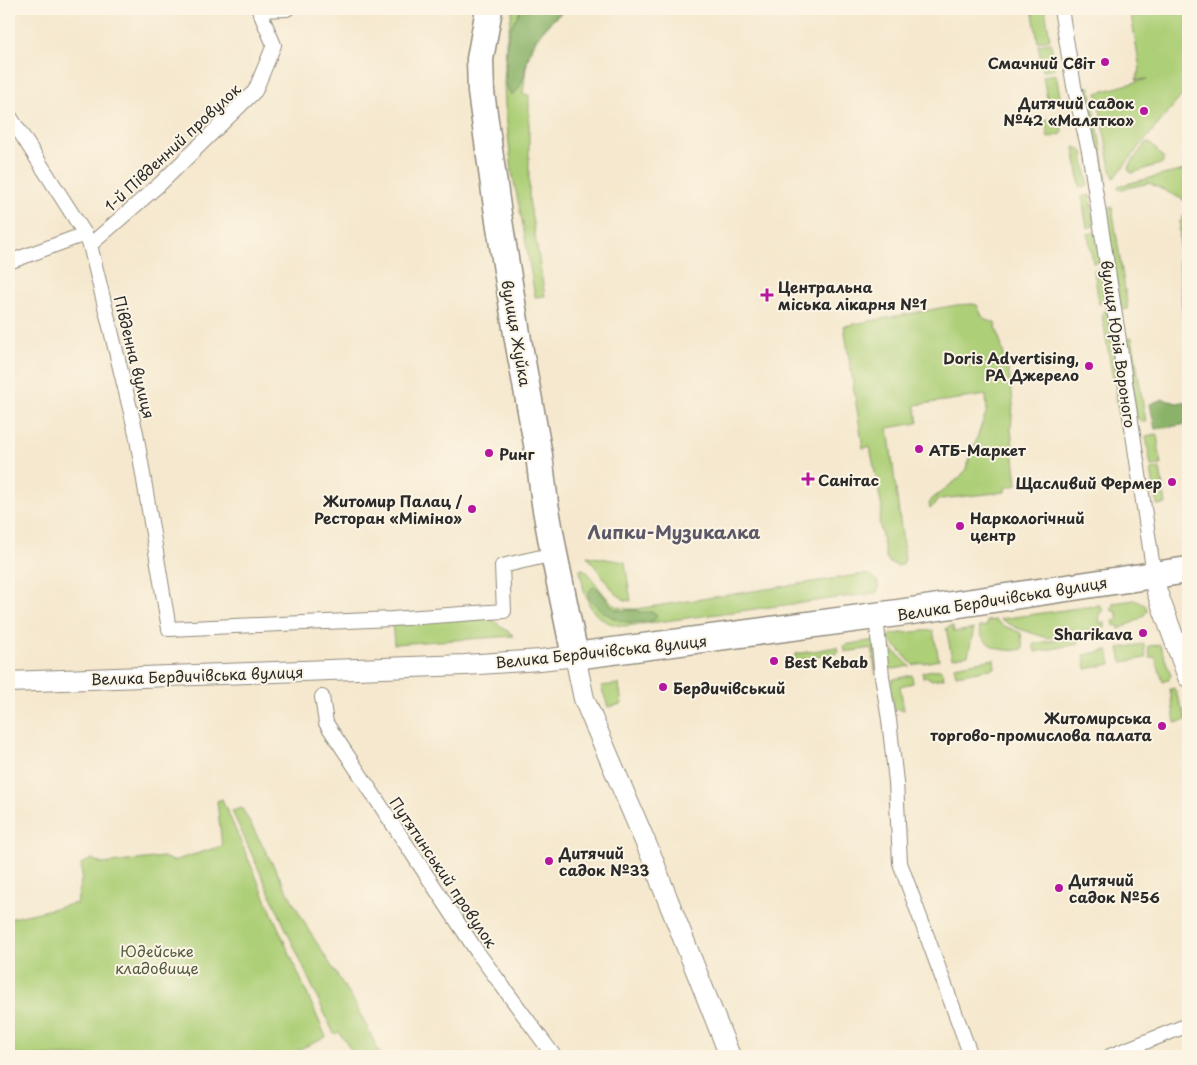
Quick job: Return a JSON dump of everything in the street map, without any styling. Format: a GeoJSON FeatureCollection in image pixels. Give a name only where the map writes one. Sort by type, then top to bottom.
{"type":"FeatureCollection","features":[{"type":"Feature","properties":{"kind":"highway","name":"вулиця Жуйка"},"geometry":{"type":"LineString","coordinates":[[489,9],[480,59],[481,92],[499,224],[518,340],[554,554],[574,651]]}},
{"type":"Feature","properties":{"kind":"highway","name":"Велика Бердичівська вулиця"},"geometry":{"type":"LineString","coordinates":[[574,651],[876,616],[1153,572],[1188,563]]}},
{"type":"Feature","properties":{"kind":"highway","name":"Велика Бердичівська вулиця"},"geometry":{"type":"LineString","coordinates":[[574,651],[921,602],[1153,572],[1188,570]]}},
{"type":"Feature","properties":{"kind":"main road","name":"вулиця Юрія Вороного"},"geometry":{"type":"LineString","coordinates":[[1153,572],[1157,592],[1188,676]]}},
{"type":"Feature","properties":{"kind":"main road","name":"Велика Бердичівська вулиця"},"geometry":{"type":"LineString","coordinates":[[9,674],[574,651]]}},
{"type":"Feature","properties":{"kind":"main road","name":"Велика Бердичівська вулиця"},"geometry":{"type":"LineString","coordinates":[[9,682],[465,665],[540,660],[574,651]]}},
{"type":"Feature","properties":{"kind":"main road"},"geometry":{"type":"LineString","coordinates":[[574,651],[584,698],[653,860],[730,1056]]}},
{"type":"Feature","properties":{"kind":"street","name":"1-й Південний провулок"},"geometry":{"type":"LineString","coordinates":[[88,239],[162,183],[255,91],[274,45],[259,10],[287,9]]}},
{"type":"Feature","properties":{"kind":"street","name":"вулиця Юрія Вороного"},"geometry":{"type":"LineString","coordinates":[[1060,9],[1074,86],[1091,160],[1153,572]]}},
{"type":"Feature","properties":{"kind":"street","name":"Південна вулиця"},"geometry":{"type":"LineString","coordinates":[[9,115],[88,239],[136,433],[169,629],[392,619],[504,611],[502,566],[554,554]]}},
{"type":"Feature","properties":{"kind":"street"},"geometry":{"type":"LineString","coordinates":[[9,262],[88,239]]}},
{"type":"Feature","properties":{"kind":"street"},"geometry":{"type":"LineString","coordinates":[[876,616],[896,782],[900,863],[971,1056]]}},
{"type":"Feature","properties":{"kind":"street","name":"Путятинський провулок"},"geometry":{"type":"LineString","coordinates":[[322,697],[326,723],[478,953],[554,1056]]}},
{"type":"Feature","properties":{"kind":"street"},"geometry":{"type":"LineString","coordinates":[[1110,1056],[1188,1025]]}},
{"type":"Feature","properties":{"kind":"green space"},"geometry":{"type":"Polygon","coordinates":[[[513,9],[567,9],[541,33],[526,66],[523,94],[529,95],[529,199],[545,296],[535,297],[512,172],[505,105],[506,41],[513,9]]]}},
{"type":"Feature","properties":{"kind":"green space"},"geometry":{"type":"Polygon","coordinates":[[[521,9],[564,9],[538,34],[529,50],[523,80],[511,95],[506,83],[507,44],[511,27],[521,9]]]}},
{"type":"Feature","properties":{"kind":"green space"},"geometry":{"type":"Polygon","coordinates":[[[1032,9],[1045,9],[1050,39],[1038,42],[1032,9]]]}},
{"type":"Feature","properties":{"kind":"green space","name":"Дитячий садок №42 «Малятко»"},"geometry":{"type":"Polygon","coordinates":[[[1130,9],[1188,9],[1188,88],[1114,178],[1097,93],[1147,79],[1136,80],[1140,69],[1130,9]]]}},
{"type":"Feature","properties":{"kind":"green space"},"geometry":{"type":"Polygon","coordinates":[[[1051,43],[1055,69],[1043,71],[1038,45],[1051,43]]]}},
{"type":"Feature","properties":{"kind":"green space"},"geometry":{"type":"Polygon","coordinates":[[[1056,74],[1061,102],[1048,104],[1043,76],[1056,74]]]}},
{"type":"Feature","properties":{"kind":"green space"},"geometry":{"type":"Polygon","coordinates":[[[1090,87],[1107,179],[1100,180],[1084,88],[1090,87]]]}},
{"type":"Feature","properties":{"kind":"green space"},"geometry":{"type":"Polygon","coordinates":[[[1057,118],[1061,120],[1062,134],[1048,138],[1045,120],[1057,118]]]}},
{"type":"Feature","properties":{"kind":"green space"},"geometry":{"type":"Polygon","coordinates":[[[1146,143],[1150,143],[1164,158],[1163,163],[1132,173],[1128,167],[1146,143]]]}},
{"type":"Feature","properties":{"kind":"green space"},"geometry":{"type":"Polygon","coordinates":[[[1074,147],[1083,152],[1088,186],[1080,187],[1074,147]]]}},
{"type":"Feature","properties":{"kind":"green space"},"geometry":{"type":"Polygon","coordinates":[[[1188,169],[1188,202],[1149,183],[1119,190],[1118,186],[1188,169]]]}},
{"type":"Feature","properties":{"kind":"green space"},"geometry":{"type":"Polygon","coordinates":[[[1090,195],[1094,226],[1087,228],[1082,197],[1090,195]]]}},
{"type":"Feature","properties":{"kind":"green space"},"geometry":{"type":"Polygon","coordinates":[[[1112,207],[1128,309],[1121,310],[1105,208],[1112,207]]]}},
{"type":"Feature","properties":{"kind":"green space"},"geometry":{"type":"Polygon","coordinates":[[[1188,209],[1188,315],[1183,316],[1179,264],[1180,222],[1188,209]]]}},
{"type":"Feature","properties":{"kind":"green space"},"geometry":{"type":"Polygon","coordinates":[[[1095,232],[1100,262],[1093,263],[1088,234],[1095,232]]]}},
{"type":"Feature","properties":{"kind":"green space"},"geometry":{"type":"Polygon","coordinates":[[[1101,269],[1106,302],[1099,304],[1094,270],[1101,269]]]}},
{"type":"Feature","properties":{"kind":"green space"},"geometry":{"type":"Polygon","coordinates":[[[956,305],[977,305],[985,319],[995,322],[1009,374],[1013,404],[1011,429],[1017,485],[1005,488],[1005,492],[940,499],[930,508],[929,504],[932,499],[965,471],[987,410],[986,395],[915,405],[918,423],[888,428],[905,559],[903,564],[898,566],[890,563],[886,557],[879,521],[882,508],[870,447],[863,448],[844,326],[956,305]]]}},
{"type":"Feature","properties":{"kind":"green space"},"geometry":{"type":"Polygon","coordinates":[[[1104,311],[1107,311],[1118,379],[1113,379],[1102,315],[1104,311]]]}},
{"type":"Feature","properties":{"kind":"green space"},"geometry":{"type":"Polygon","coordinates":[[[1130,337],[1132,338],[1146,422],[1142,422],[1137,418],[1126,342],[1130,337]]]}},
{"type":"Feature","properties":{"kind":"green space"},"geometry":{"type":"Polygon","coordinates":[[[1119,389],[1126,431],[1120,424],[1115,391],[1119,389]]]}},
{"type":"Feature","properties":{"kind":"green space"},"geometry":{"type":"Polygon","coordinates":[[[1163,399],[1177,403],[1188,401],[1188,424],[1155,429],[1150,404],[1163,399]]]}},
{"type":"Feature","properties":{"kind":"green space"},"geometry":{"type":"Polygon","coordinates":[[[1157,434],[1161,465],[1151,466],[1146,436],[1157,434]]]}},
{"type":"Feature","properties":{"kind":"green space"},"geometry":{"type":"Polygon","coordinates":[[[1160,469],[1166,504],[1157,505],[1151,470],[1160,469]]]}},
{"type":"Feature","properties":{"kind":"green space"},"geometry":{"type":"Polygon","coordinates":[[[587,556],[625,562],[631,601],[625,600],[615,593],[587,556]]]}},
{"type":"Feature","properties":{"kind":"green space"},"geometry":{"type":"Polygon","coordinates":[[[583,569],[613,604],[628,609],[864,574],[874,577],[878,582],[878,588],[875,593],[627,626],[605,621],[597,615],[587,600],[584,591],[580,570],[583,569]]]}},
{"type":"Feature","properties":{"kind":"green space"},"geometry":{"type":"Polygon","coordinates":[[[595,587],[615,609],[653,612],[657,617],[651,621],[634,623],[613,618],[589,599],[589,592],[595,587]]]}},
{"type":"Feature","properties":{"kind":"green space"},"geometry":{"type":"Polygon","coordinates":[[[1134,600],[1147,608],[1143,616],[1119,629],[1118,625],[1114,626],[1113,621],[1118,620],[1116,611],[1112,611],[1113,603],[1134,600]]]}},
{"type":"Feature","properties":{"kind":"green space"},"geometry":{"type":"Polygon","coordinates":[[[1100,605],[1103,612],[1099,613],[1100,623],[1105,623],[1105,628],[1047,638],[1017,628],[1000,619],[1100,605]]]}},
{"type":"Feature","properties":{"kind":"green space"},"geometry":{"type":"Polygon","coordinates":[[[489,617],[514,636],[394,644],[392,621],[489,617]]]}},
{"type":"Feature","properties":{"kind":"green space"},"geometry":{"type":"Polygon","coordinates":[[[995,620],[1021,633],[1023,649],[1002,649],[989,644],[985,640],[979,627],[987,626],[987,621],[995,620]]]}},
{"type":"Feature","properties":{"kind":"green space"},"geometry":{"type":"Polygon","coordinates":[[[953,626],[954,632],[974,629],[968,655],[952,658],[946,628],[953,626]]]}},
{"type":"Feature","properties":{"kind":"green space"},"geometry":{"type":"Polygon","coordinates":[[[933,630],[939,660],[913,665],[889,639],[889,636],[892,634],[933,630]]]}},
{"type":"Feature","properties":{"kind":"green space"},"geometry":{"type":"Polygon","coordinates":[[[1077,636],[1079,644],[1035,652],[1033,644],[1077,636]]]}},
{"type":"Feature","properties":{"kind":"green space"},"geometry":{"type":"Polygon","coordinates":[[[875,640],[876,675],[872,648],[845,652],[844,645],[875,640]]]}},
{"type":"Feature","properties":{"kind":"green space"},"geometry":{"type":"Polygon","coordinates":[[[885,643],[910,666],[894,669],[887,667],[885,643]]]}},
{"type":"Feature","properties":{"kind":"green space"},"geometry":{"type":"Polygon","coordinates":[[[1144,644],[1146,658],[1122,662],[1119,648],[1144,644]]]}},
{"type":"Feature","properties":{"kind":"green space"},"geometry":{"type":"Polygon","coordinates":[[[1160,645],[1171,675],[1169,679],[1163,682],[1155,657],[1150,658],[1148,646],[1160,645]]]}},
{"type":"Feature","properties":{"kind":"green space"},"geometry":{"type":"Polygon","coordinates":[[[837,647],[838,653],[795,661],[795,654],[837,647]]]}},
{"type":"Feature","properties":{"kind":"green space"},"geometry":{"type":"Polygon","coordinates":[[[1108,650],[1111,664],[1086,669],[1084,655],[1108,650]]]}},
{"type":"Feature","properties":{"kind":"green space"},"geometry":{"type":"Polygon","coordinates":[[[994,659],[995,668],[956,675],[954,666],[994,659]]]}},
{"type":"Feature","properties":{"kind":"green space"},"geometry":{"type":"Polygon","coordinates":[[[940,669],[943,672],[944,678],[932,680],[927,677],[923,678],[922,672],[940,669]]]}},
{"type":"Feature","properties":{"kind":"green space"},"geometry":{"type":"Polygon","coordinates":[[[912,675],[913,683],[900,686],[904,710],[894,709],[889,685],[894,679],[912,675]]]}},
{"type":"Feature","properties":{"kind":"green space"},"geometry":{"type":"Polygon","coordinates":[[[619,684],[622,704],[608,707],[601,686],[619,684]]]}},
{"type":"Feature","properties":{"kind":"green space"},"geometry":{"type":"Polygon","coordinates":[[[1174,688],[1187,720],[1175,723],[1170,689],[1174,688]]]}},
{"type":"Feature","properties":{"kind":"green space","name":"Юдейське кладовище"},"geometry":{"type":"Polygon","coordinates":[[[222,799],[326,1037],[298,1050],[300,1056],[9,1056],[9,919],[77,903],[82,876],[81,864],[92,859],[102,864],[163,857],[173,861],[222,846],[217,801],[222,799]]]}},
{"type":"Feature","properties":{"kind":"green space"},"geometry":{"type":"Polygon","coordinates":[[[242,808],[308,929],[356,1005],[381,1056],[355,1056],[339,1032],[334,1034],[232,811],[242,808]]]}},
{"type":"Feature","properties":{"kind":"place","name":"Смачний Світ"},"geometry":{"type":"Point","coordinates":[1105,62]}},
{"type":"Feature","properties":{"kind":"place","name":"Дитячий садок №42 «Малятко»"},"geometry":{"type":"Point","coordinates":[1144,111]}},
{"type":"Feature","properties":{"kind":"place","name":"Центральна міська лікарня №1"},"geometry":{"type":"Point","coordinates":[767,295]}},
{"type":"Feature","properties":{"kind":"place","name":"Doris Advertising, РА Джерело"},"geometry":{"type":"Point","coordinates":[1089,366]}},
{"type":"Feature","properties":{"kind":"place","name":"АТБ-Маркет"},"geometry":{"type":"Point","coordinates":[919,449]}},
{"type":"Feature","properties":{"kind":"place","name":"Ринг"},"geometry":{"type":"Point","coordinates":[489,453]}},
{"type":"Feature","properties":{"kind":"place","name":"Санітас"},"geometry":{"type":"Point","coordinates":[808,479]}},
{"type":"Feature","properties":{"kind":"place","name":"Щасливий Фермер"},"geometry":{"type":"Point","coordinates":[1172,482]}},
{"type":"Feature","properties":{"kind":"place","name":"Житомир Палац / Ресторан «Міміно»"},"geometry":{"type":"Point","coordinates":[472,509]}},
{"type":"Feature","properties":{"kind":"place","name":"Наркологічний центр"},"geometry":{"type":"Point","coordinates":[960,526]}},
{"type":"Feature","properties":{"kind":"place","name":"Sharikava"},"geometry":{"type":"Point","coordinates":[1143,633]}},
{"type":"Feature","properties":{"kind":"place","name":"Best Kebab"},"geometry":{"type":"Point","coordinates":[774,661]}},
{"type":"Feature","properties":{"kind":"place","name":"Бердичівський"},"geometry":{"type":"Point","coordinates":[663,687]}},
{"type":"Feature","properties":{"kind":"place","name":"Житомирська торгово-промислова палата"},"geometry":{"type":"Point","coordinates":[1162,726]}},
{"type":"Feature","properties":{"kind":"place","name":"Дитячий садок №33"},"geometry":{"type":"Point","coordinates":[549,861]}},
{"type":"Feature","properties":{"kind":"place","name":"Дитячий садок №56"},"geometry":{"type":"Point","coordinates":[1059,888]}},
{"type":"Feature","properties":{"kind":"district","name":"Липки-Музикалка"},"geometry":{"type":"Point","coordinates":[674,531]}}]}
